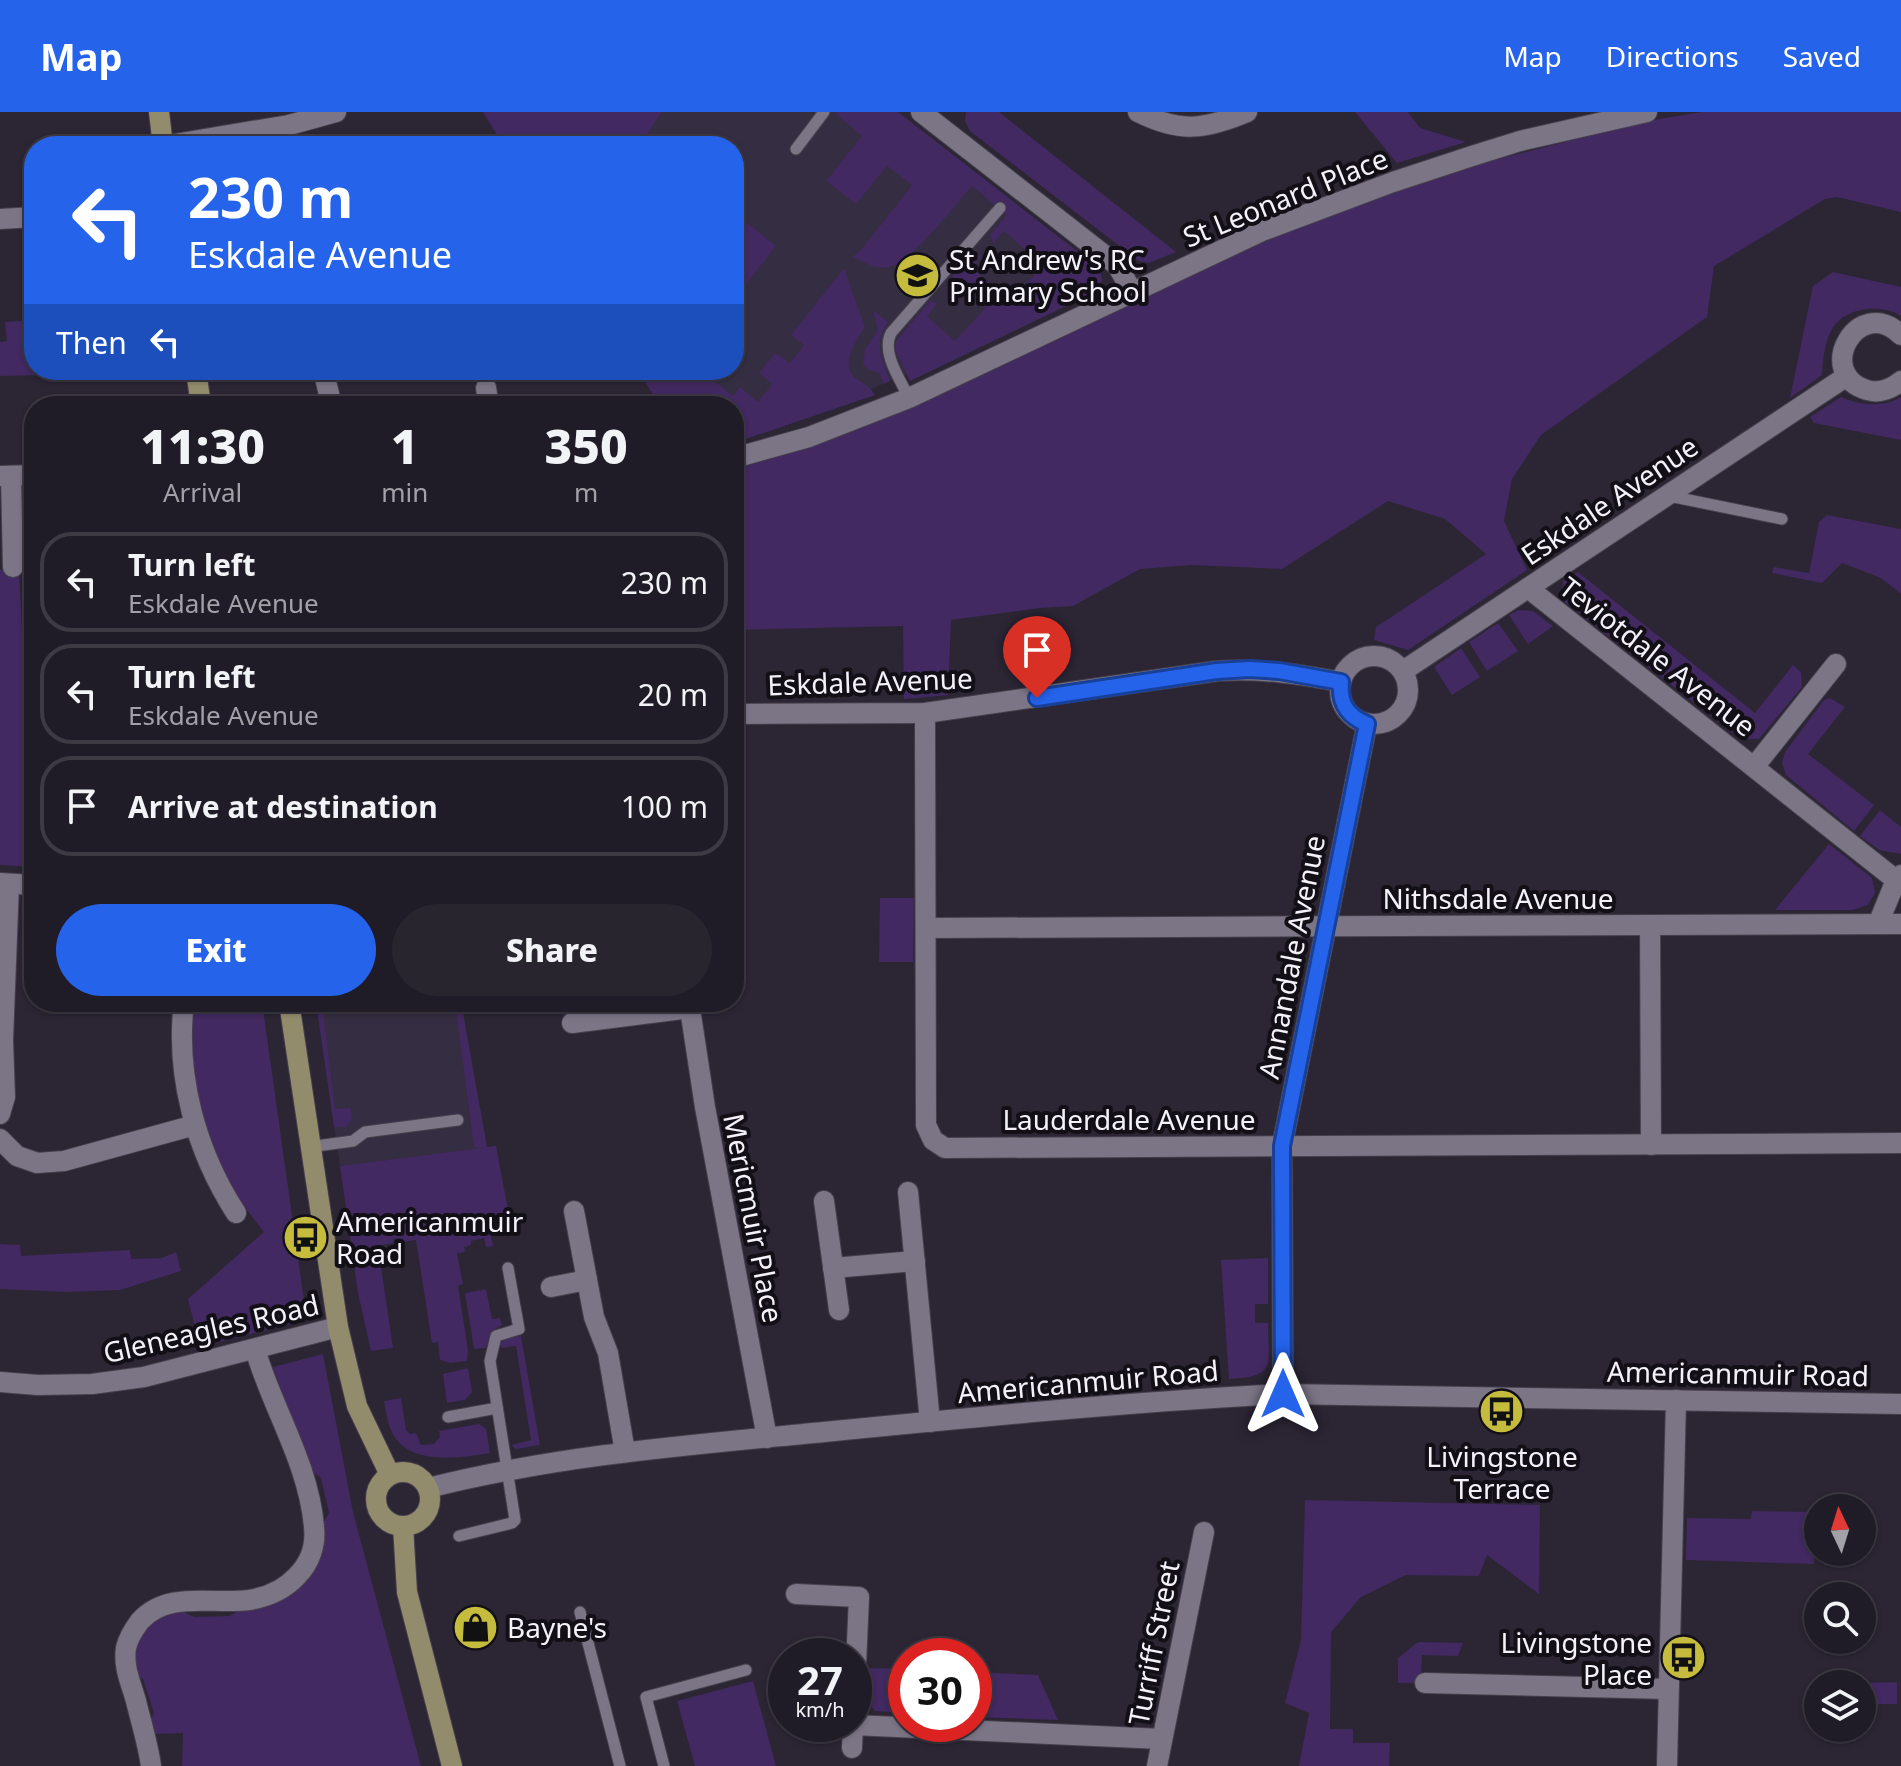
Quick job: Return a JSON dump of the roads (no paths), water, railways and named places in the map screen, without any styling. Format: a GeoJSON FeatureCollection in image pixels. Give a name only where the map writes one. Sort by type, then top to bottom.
{"type":"FeatureCollection","features":[{"type":"Feature","properties":{"kind":"street"},"geometry":{"type":"LineString","coordinates":[[159,112],[162,136]]}},
{"type":"Feature","properties":{"kind":"street"},"geometry":{"type":"LineString","coordinates":[[223,136],[289,125],[336,112]]}},
{"type":"Feature","properties":{"kind":"street"},"geometry":{"type":"LineString","coordinates":[[1138,112],[1162,124],[1191,129],[1221,123],[1247,112]]}},
{"type":"Feature","properties":{"kind":"street","name":"St Leonard Place"},"geometry":{"type":"LineString","coordinates":[[744,455],[809,437],[909,398],[1262,231],[1393,182],[1520,141],[1647,112]]}},
{"type":"Feature","properties":{"kind":"street"},"geometry":{"type":"LineString","coordinates":[[934,116],[1117,265],[1133,293]]}},
{"type":"Feature","properties":{"kind":"street"},"geometry":{"type":"LineString","coordinates":[[0,219],[24,218]]}},
{"type":"Feature","properties":{"kind":"street"},"geometry":{"type":"LineString","coordinates":[[1901,335],[1888,326],[1876,323],[1864,325],[1853,332],[1842,353],[1842,365],[1854,384],[1872,392],[1892,388],[1901,381]]}},
{"type":"Feature","properties":{"kind":"street","name":"Eskdale Avenue"},"geometry":{"type":"LineString","coordinates":[[1403,671],[1847,376]]}},
{"type":"Feature","properties":{"kind":"street"},"geometry":{"type":"LineString","coordinates":[[5,476],[13,567]]}},
{"type":"Feature","properties":{"kind":"street","name":"Teviotdale Avenue"},"geometry":{"type":"LineString","coordinates":[[1528,588],[1899,880]]}},
{"type":"Feature","properties":{"kind":"street"},"geometry":{"type":"LineString","coordinates":[[1363,658],[1385,658],[1403,671],[1409,693],[1399,714],[1379,724],[1367,724],[1348,713],[1343,704],[1341,682],[1345,672],[1363,658]]}},
{"type":"Feature","properties":{"kind":"street","name":"Teviotdale Avenue"},"geometry":{"type":"LineString","coordinates":[[1754,767],[1836,664]]}},
{"type":"Feature","properties":{"kind":"street","name":"Eskdale Avenue"},"geometry":{"type":"LineString","coordinates":[[744,714],[925,713],[1217,671],[1279,671],[1341,682]]}},
{"type":"Feature","properties":{"kind":"street","name":"Lauderdale Avenue"},"geometry":{"type":"LineString","coordinates":[[925,713],[926,1125],[933,1140],[945,1148],[1901,1143]]}},
{"type":"Feature","properties":{"kind":"street","name":"Annandale Avenue"},"geometry":{"type":"LineString","coordinates":[[1283,1394],[1282,1146],[1367,724]]}},
{"type":"Feature","properties":{"kind":"street"},"geometry":{"type":"LineString","coordinates":[[1878,924],[1899,880]]}},
{"type":"Feature","properties":{"kind":"street"},"geometry":{"type":"LineString","coordinates":[[0,1114],[5,1097],[5,883]]}},
{"type":"Feature","properties":{"kind":"street","name":"Nithsdale Avenue"},"geometry":{"type":"LineString","coordinates":[[926,928],[1901,924]]}},
{"type":"Feature","properties":{"kind":"street"},"geometry":{"type":"LineString","coordinates":[[1650,925],[1651,1145]]}},
{"type":"Feature","properties":{"kind":"street"},"geometry":{"type":"LineString","coordinates":[[183,1012],[181,1043],[195,1125],[217,1184],[236,1213]]}},
{"type":"Feature","properties":{"kind":"street"},"geometry":{"type":"LineString","coordinates":[[290,1012],[338,1327],[357,1406],[390,1475]]}},
{"type":"Feature","properties":{"kind":"street","name":"Mericmuir Place"},"geometry":{"type":"LineString","coordinates":[[572,1023],[644,1012]]}},
{"type":"Feature","properties":{"kind":"street","name":"Mericmuir Place"},"geometry":{"type":"LineString","coordinates":[[691,1012],[705,1107],[767,1438]]}},
{"type":"Feature","properties":{"kind":"street"},"geometry":{"type":"LineString","coordinates":[[0,1139],[17,1156],[37,1163],[64,1161],[195,1125]]}},
{"type":"Feature","properties":{"kind":"street"},"geometry":{"type":"LineString","coordinates":[[908,1192],[930,1422]]}},
{"type":"Feature","properties":{"kind":"street"},"geometry":{"type":"LineString","coordinates":[[824,1201],[839,1310]]}},
{"type":"Feature","properties":{"kind":"street"},"geometry":{"type":"LineString","coordinates":[[574,1211],[594,1317],[608,1353],[625,1452]]}},
{"type":"Feature","properties":{"kind":"street"},"geometry":{"type":"LineString","coordinates":[[833,1268],[915,1261]]}},
{"type":"Feature","properties":{"kind":"street"},"geometry":{"type":"LineString","coordinates":[[551,1287],[587,1280]]}},
{"type":"Feature","properties":{"kind":"street","name":"Gleneagles Road"},"geometry":{"type":"LineString","coordinates":[[0,1382],[92,1384],[144,1377],[338,1327]]}},
{"type":"Feature","properties":{"kind":"street"},"geometry":{"type":"LineString","coordinates":[[151,1766],[125,1666],[126,1645],[135,1628],[148,1613],[166,1604],[186,1600],[248,1600],[268,1595],[287,1586],[304,1569],[313,1550],[315,1528],[307,1485],[255,1349]]}},
{"type":"Feature","properties":{"kind":"street","name":"Americanmuir Road"},"geometry":{"type":"LineString","coordinates":[[428,1488],[507,1469],[625,1452],[930,1422],[1283,1394],[1901,1404]]}},
{"type":"Feature","properties":{"kind":"street"},"geometry":{"type":"LineString","coordinates":[[1667,1766],[1676,1400]]}},
{"type":"Feature","properties":{"kind":"street"},"geometry":{"type":"LineString","coordinates":[[407,1472],[423,1481],[428,1488],[430,1497],[426,1514],[412,1525],[403,1526],[387,1520],[377,1506],[378,1489],[390,1475],[407,1472]]}},
{"type":"Feature","properties":{"kind":"street"},"geometry":{"type":"LineString","coordinates":[[403,1526],[407,1592],[452,1766]]}},
{"type":"Feature","properties":{"kind":"street","name":"Turriff Street"},"geometry":{"type":"LineString","coordinates":[[1157,1766],[1204,1532]]}},
{"type":"Feature","properties":{"kind":"street"},"geometry":{"type":"LineString","coordinates":[[796,1594],[859,1597],[857,1638]]}},
{"type":"Feature","properties":{"kind":"street"},"geometry":{"type":"LineString","coordinates":[[1425,1683],[1668,1689]]}},
{"type":"Feature","properties":{"kind":"street"},"geometry":{"type":"LineString","coordinates":[[872,1721],[1162,1739]]}},
{"type":"Feature","properties":{"kind":"street"},"geometry":{"type":"LineString","coordinates":[[852,1742],[852,1748]]}},
{"type":"Feature","properties":{"kind":"lane"},"geometry":{"type":"LineString","coordinates":[[796,149],[824,112]]}},
{"type":"Feature","properties":{"kind":"lane"},"geometry":{"type":"LineString","coordinates":[[909,398],[888,351],[887,342],[891,333],[1000,208]]}},
{"type":"Feature","properties":{"kind":"lane"},"geometry":{"type":"LineString","coordinates":[[1667,495],[1782,519]]}},
{"type":"Feature","properties":{"kind":"lane"},"geometry":{"type":"LineString","coordinates":[[309,1147],[353,1141],[365,1132],[458,1120]]}},
{"type":"Feature","properties":{"kind":"lane"},"geometry":{"type":"LineString","coordinates":[[459,1536],[513,1522],[490,1361],[496,1336],[519,1329],[508,1268]]}},
{"type":"Feature","properties":{"kind":"lane"},"geometry":{"type":"LineString","coordinates":[[448,1417],[497,1408]]}},
{"type":"Feature","properties":{"kind":"lane"},"geometry":{"type":"LineString","coordinates":[[580,1612],[620,1766]]}},
{"type":"Feature","properties":{"kind":"lane"},"geometry":{"type":"LineString","coordinates":[[664,1766],[646,1697],[746,1670]]}},
{"type":"Feature","properties":{"kind":"place","name":"St Andrew's RC Primary School"},"geometry":{"type":"Point","coordinates":[918,275]}},
{"type":"Feature","properties":{"kind":"place","name":"Americanmuir Road"},"geometry":{"type":"Point","coordinates":[305,1237]}},
{"type":"Feature","properties":{"kind":"place","name":"Livingstone Terrace"},"geometry":{"type":"Point","coordinates":[1502,1411]}},
{"type":"Feature","properties":{"kind":"place","name":"Bayne's"},"geometry":{"type":"Point","coordinates":[476,1627]}},
{"type":"Feature","properties":{"kind":"place","name":"Livingstone Place"},"geometry":{"type":"Point","coordinates":[1683,1658]}}]}
